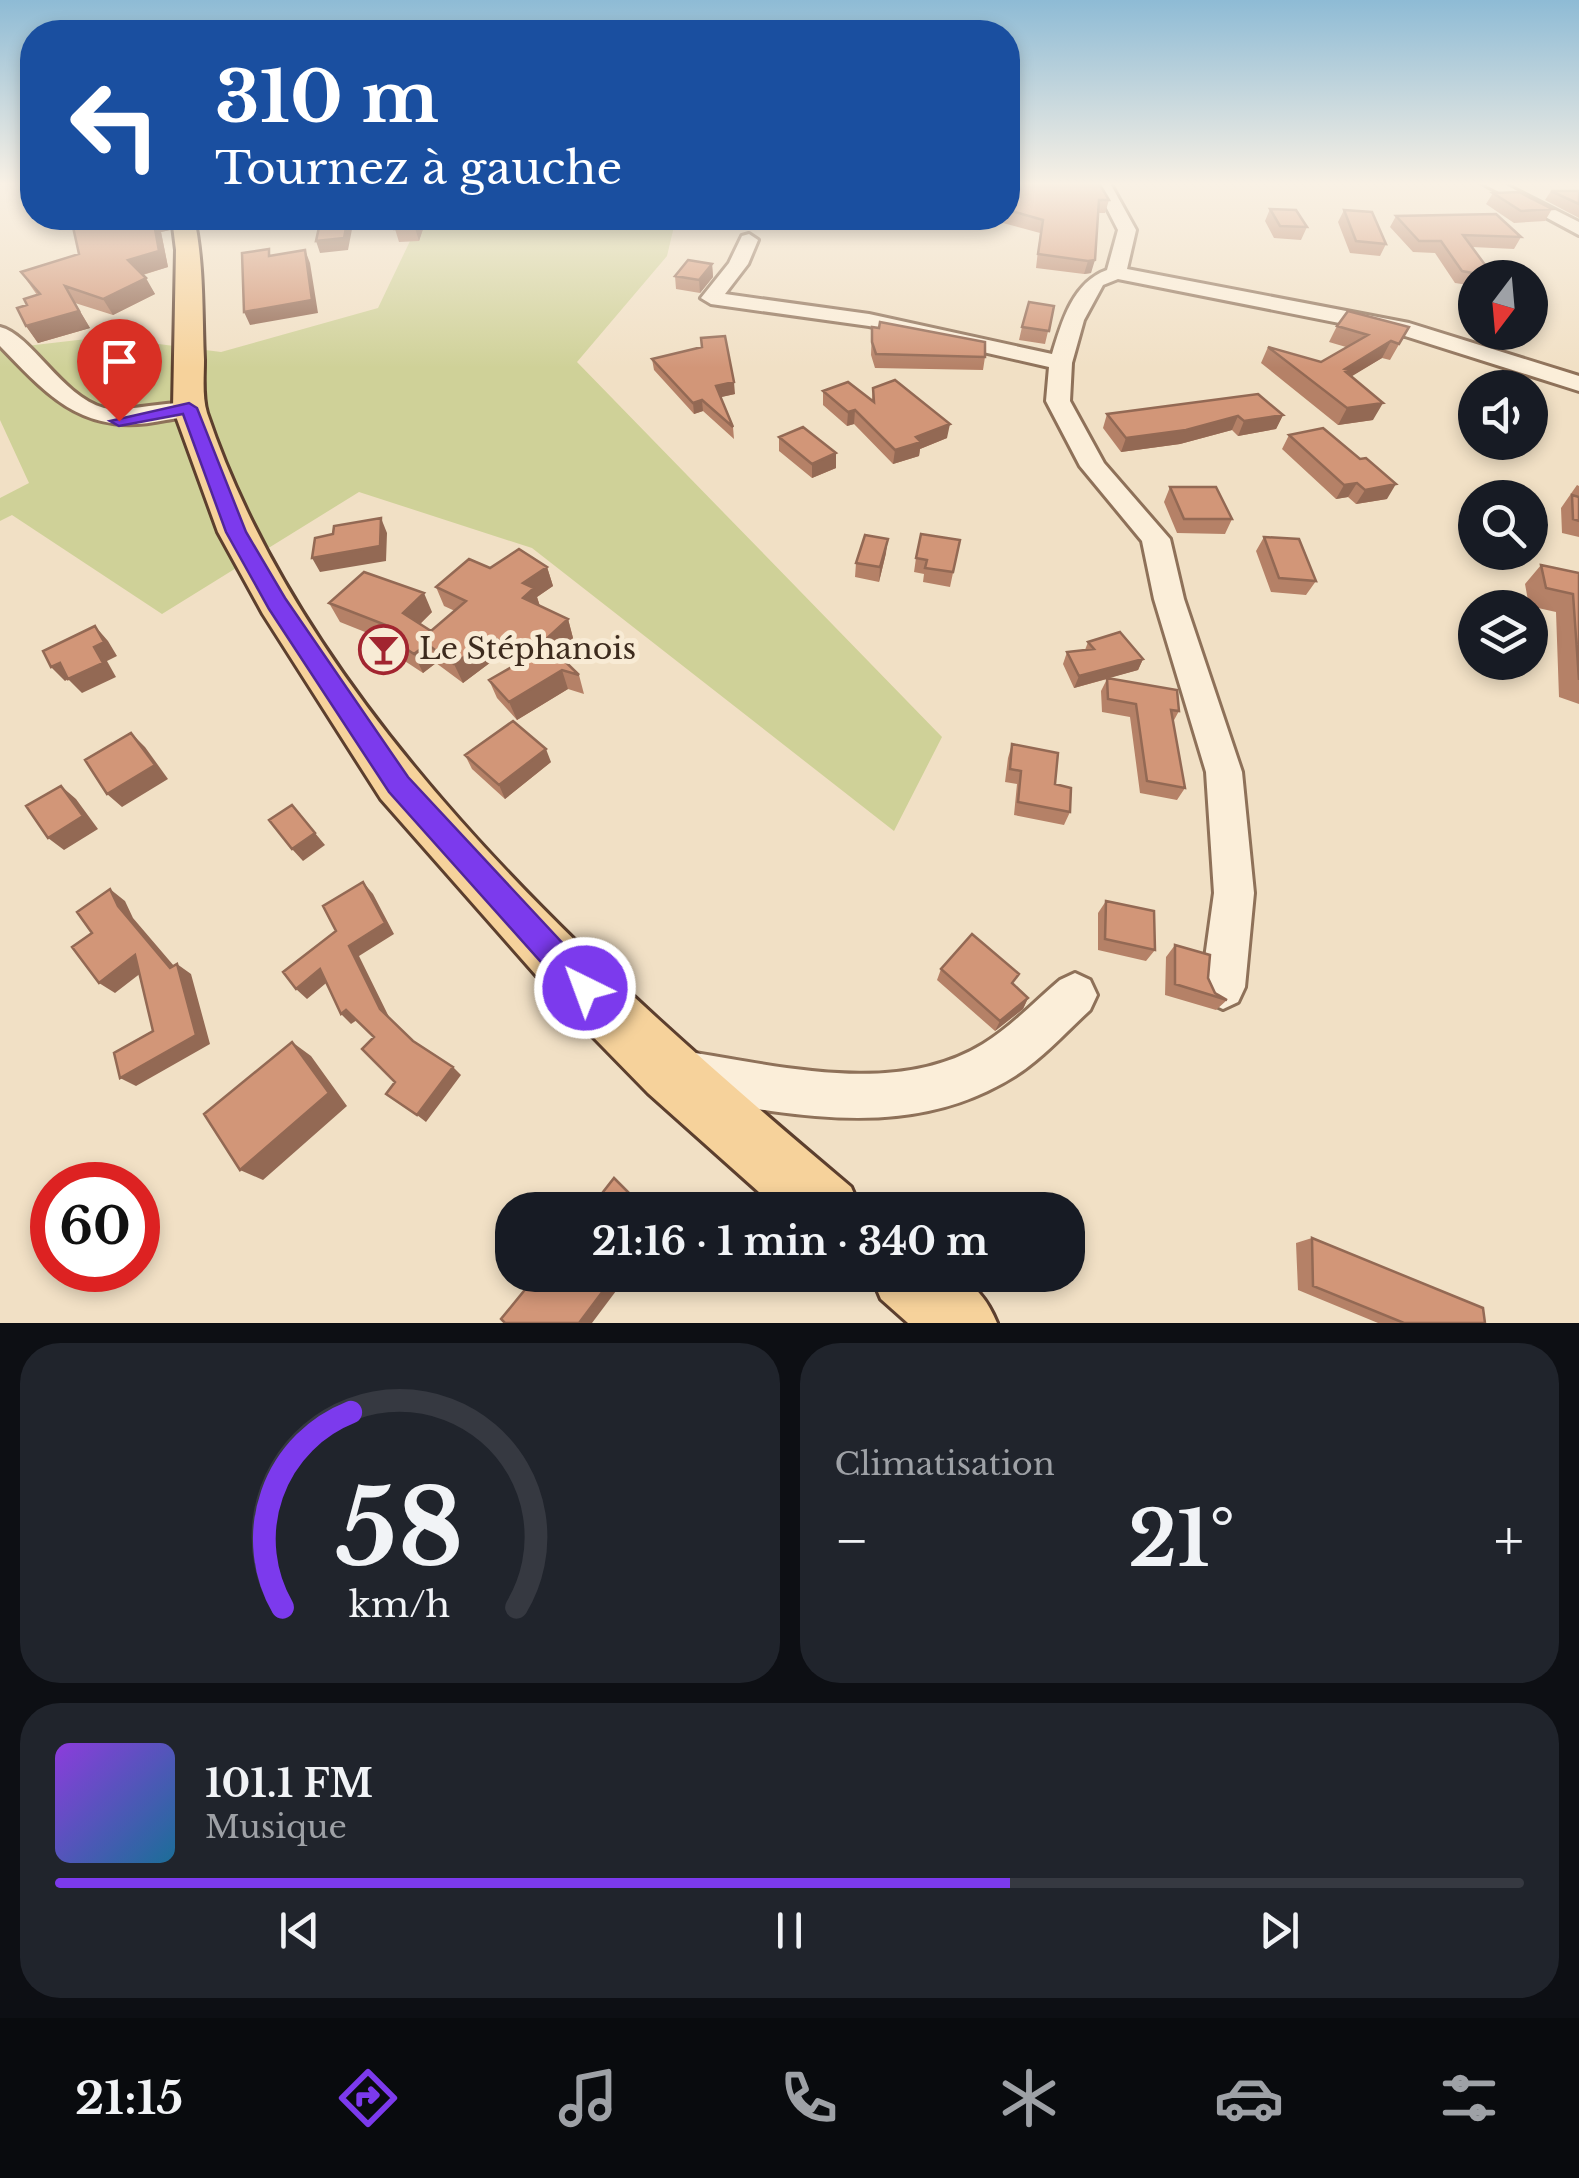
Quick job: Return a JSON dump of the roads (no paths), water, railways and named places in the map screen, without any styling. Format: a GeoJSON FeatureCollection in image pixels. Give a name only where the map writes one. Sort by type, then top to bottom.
{"type":"FeatureCollection","features":[{"type":"Feature","properties":{"kind":"main road"},"geometry":{"type":"LineString","coordinates":[[187,245],[189,408],[236,532],[277,604],[398,785],[585,988],[669,1072],[807,1192]]}},
{"type":"Feature","properties":{"kind":"main road"},"geometry":{"type":"LineString","coordinates":[[925,1292],[962,1323]]}},
{"type":"Feature","properties":{"kind":"street"},"geometry":{"type":"LineString","coordinates":[[747,245],[738,264],[711,298],[717,302],[869,320],[1061,364]]}},
{"type":"Feature","properties":{"kind":"street"},"geometry":{"type":"LineString","coordinates":[[1116,273],[1123,245]]}},
{"type":"Feature","properties":{"kind":"street"},"geometry":{"type":"LineString","coordinates":[[1223,986],[1234,893],[1224,772],[1169,599],[1156,538],[1093,466],[1058,402],[1061,364],[1073,320],[1096,282],[1116,273],[1409,330],[1579,384]]}},
{"type":"Feature","properties":{"kind":"street"},"geometry":{"type":"LineString","coordinates":[[0,334],[85,412],[119,421],[189,408]]}},
{"type":"Feature","properties":{"kind":"street"},"geometry":{"type":"LineString","coordinates":[[669,1072],[870,1098],[914,1090],[961,1080],[998,1060],[1075,995]]}},
{"type":"Feature","properties":{"kind":"place","name":"Le Stéphanois"},"geometry":{"type":"Point","coordinates":[384,649]}}]}
